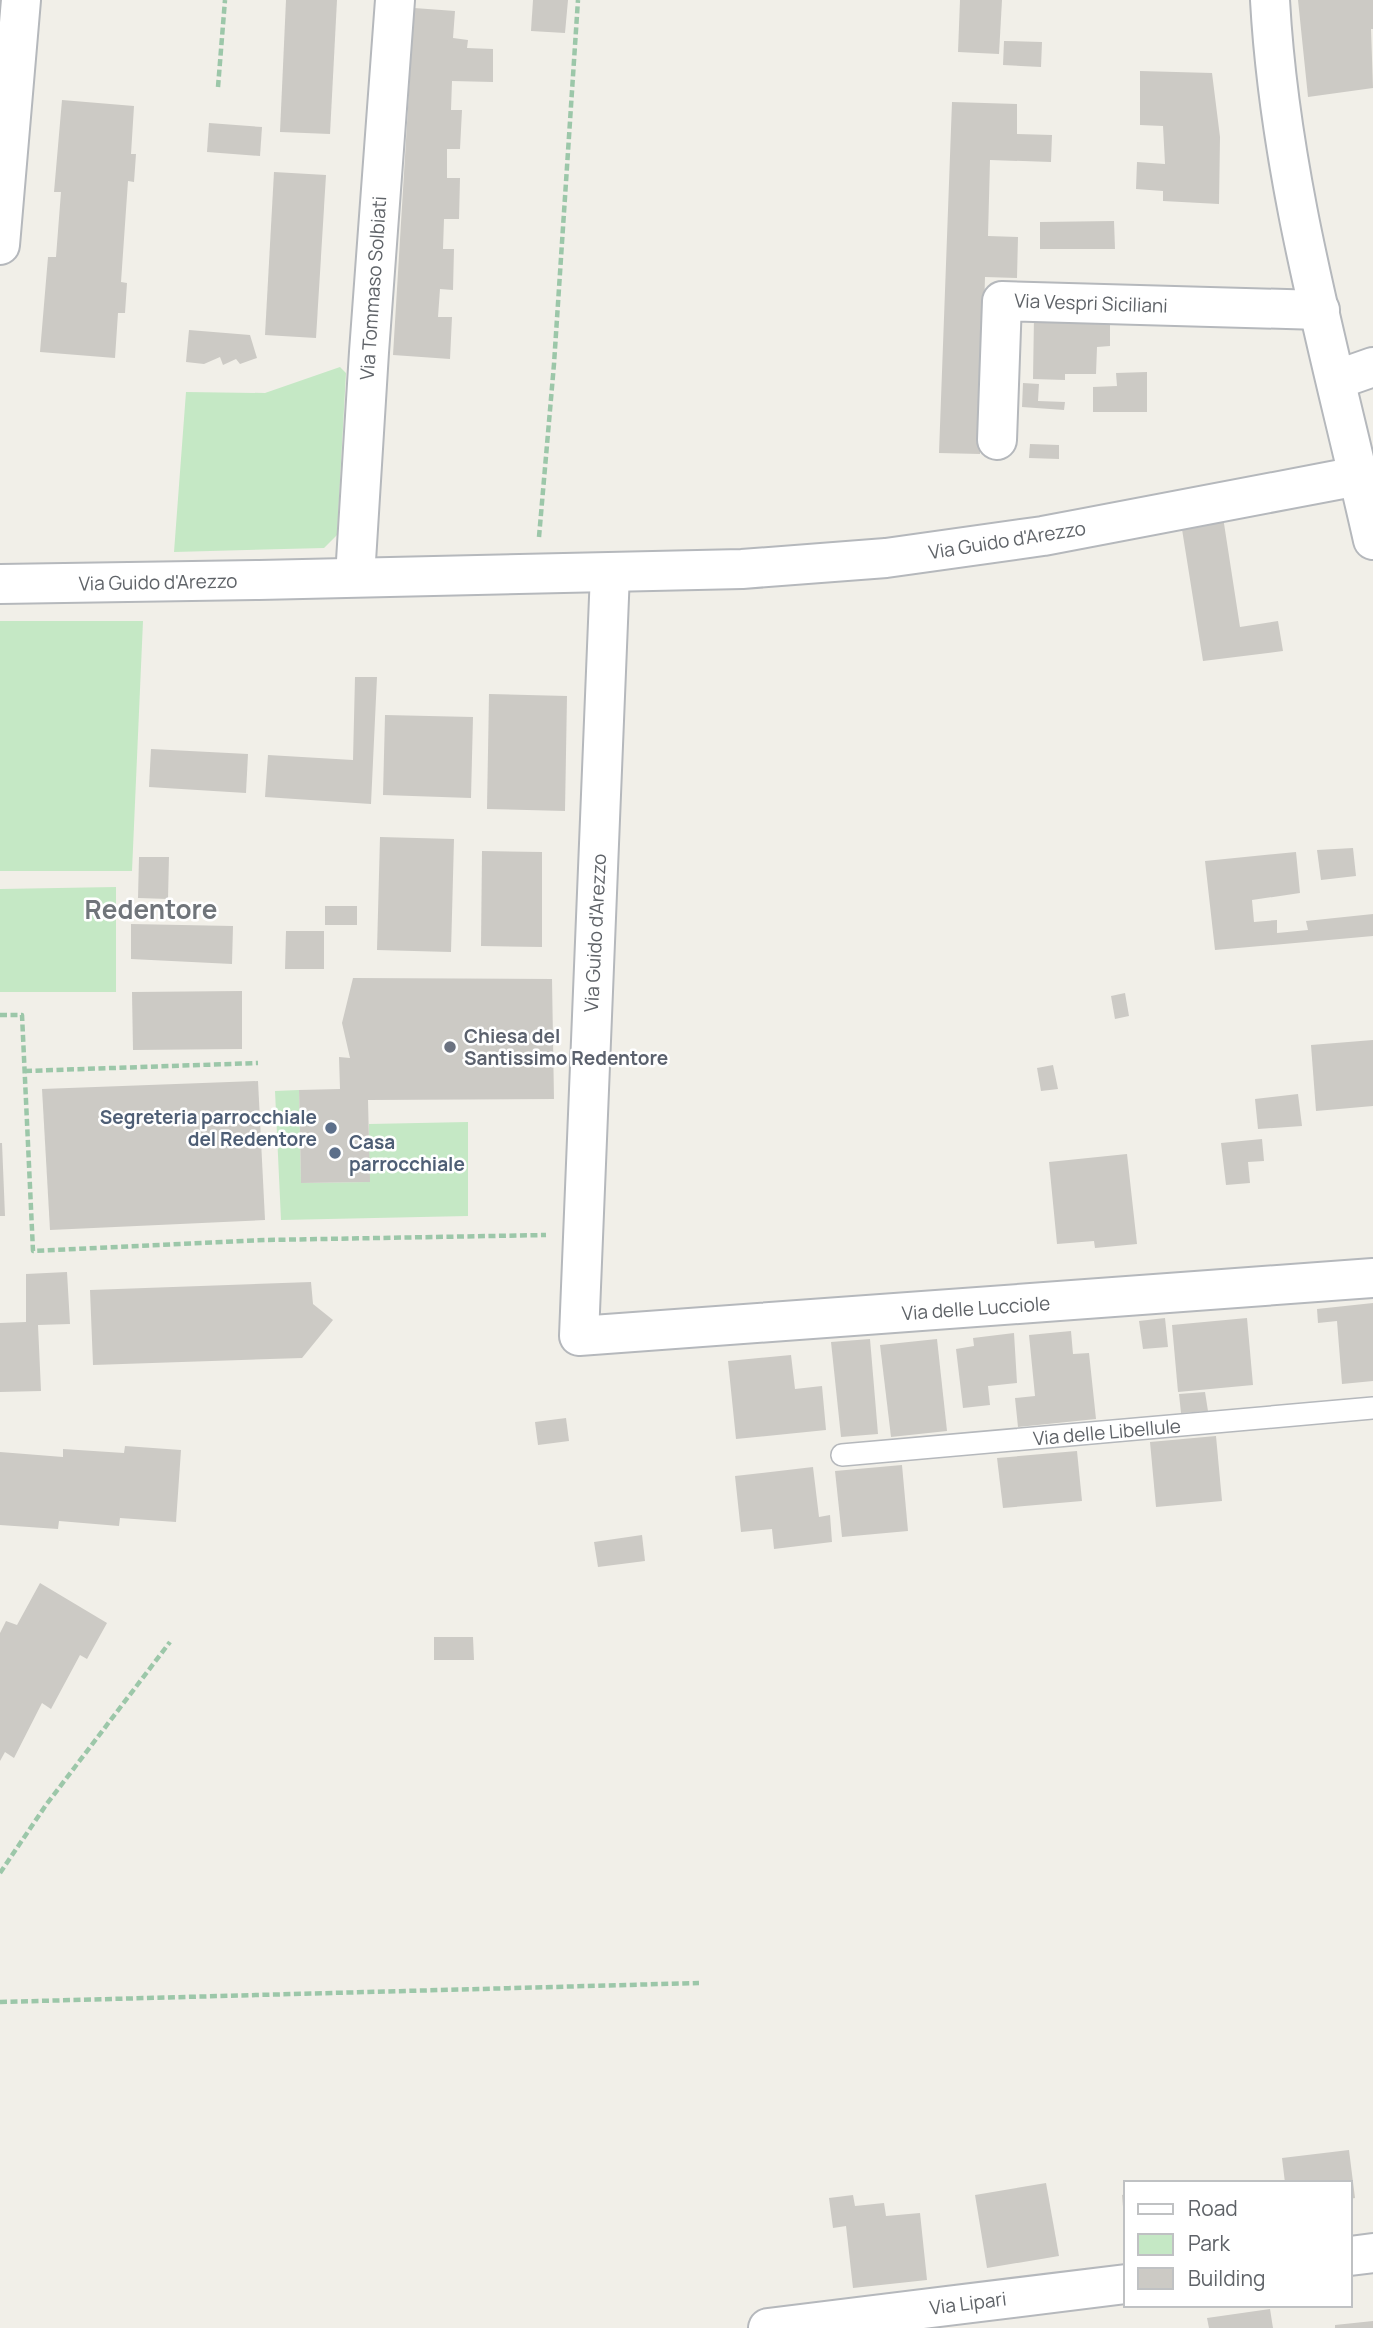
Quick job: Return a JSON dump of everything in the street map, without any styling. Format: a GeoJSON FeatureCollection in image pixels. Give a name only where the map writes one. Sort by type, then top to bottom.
{"type":"FeatureCollection","features":[{"type":"Feature","properties":{"kind":"street"},"geometry":{"type":"LineString","coordinates":[[0,245],[21,0]]}},
{"type":"Feature","properties":{"kind":"street","name":"Via Tommaso Solbiati"},"geometry":{"type":"LineString","coordinates":[[355,577],[395,0]]}},
{"type":"Feature","properties":{"kind":"street"},"geometry":{"type":"LineString","coordinates":[[1270,0],[1284,143],[1373,540]]}},
{"type":"Feature","properties":{"kind":"street","name":"Via Vespri Siciliani"},"geometry":{"type":"LineString","coordinates":[[997,440],[1002,301],[1320,310]]}},
{"type":"Feature","properties":{"kind":"street"},"geometry":{"type":"LineString","coordinates":[[1336,380],[1373,367]]}},
{"type":"Feature","properties":{"kind":"street","name":"Via Guido d'Arezzo"},"geometry":{"type":"LineString","coordinates":[[0,584],[610,573],[742,569],[886,558],[1042,536],[1359,476]]}},
{"type":"Feature","properties":{"kind":"street","name":"Via Guido d'Arezzo"},"geometry":{"type":"LineString","coordinates":[[579,1336],[610,573]]}},
{"type":"Feature","properties":{"kind":"street","name":"Via delle Lucciole"},"geometry":{"type":"LineString","coordinates":[[579,1336],[1373,1278]]}},
{"type":"Feature","properties":{"kind":"street"},"geometry":{"type":"LineString","coordinates":[[1352,2256],[1373,2253]]}},
{"type":"Feature","properties":{"kind":"street","name":"Via Lipari"},"geometry":{"type":"LineString","coordinates":[[768,2328],[1124,2284]]}},
{"type":"Feature","properties":{"kind":"lane","name":"Via delle Libellule"},"geometry":{"type":"LineString","coordinates":[[842,1455],[1373,1408]]}},
{"type":"Feature","properties":{"kind":"path"},"geometry":{"type":"LineString","coordinates":[[218,87],[225,0]]}},
{"type":"Feature","properties":{"kind":"path"},"geometry":{"type":"LineString","coordinates":[[538,548],[554,364],[578,0]]}},
{"type":"Feature","properties":{"kind":"path"},"geometry":{"type":"LineString","coordinates":[[0,1015],[22,1015],[33,1251],[265,1240],[583,1235]]}},
{"type":"Feature","properties":{"kind":"path"},"geometry":{"type":"LineString","coordinates":[[25,1071],[258,1063]]}},
{"type":"Feature","properties":{"kind":"path"},"geometry":{"type":"LineString","coordinates":[[0,1873],[46,1805],[170,1642]]}},
{"type":"Feature","properties":{"kind":"path"},"geometry":{"type":"LineString","coordinates":[[0,2002],[699,1983]]}},
{"type":"Feature","properties":{"kind":"green space"},"geometry":{"type":"Polygon","coordinates":[[[340,367],[346,373],[337,535],[324,548],[174,552],[186,392],[265,393],[340,367]]]}},
{"type":"Feature","properties":{"kind":"green space"},"geometry":{"type":"Polygon","coordinates":[[[0,621],[143,621],[132,871],[0,871],[0,621]]]}},
{"type":"Feature","properties":{"kind":"green space"},"geometry":{"type":"Polygon","coordinates":[[[116,887],[116,992],[0,992],[0,889],[116,887]]]}},
{"type":"Feature","properties":{"kind":"green space"},"geometry":{"type":"Polygon","coordinates":[[[299,1090],[301,1183],[369,1182],[369,1124],[468,1122],[468,1216],[281,1220],[275,1091],[299,1090]]]}},
{"type":"Feature","properties":{"kind":"building"},"geometry":{"type":"Polygon","coordinates":[[[286,0],[337,0],[330,134],[280,132],[286,0]]]}},
{"type":"Feature","properties":{"kind":"building"},"geometry":{"type":"Polygon","coordinates":[[[533,0],[568,0],[565,33],[531,31],[533,0]]]}},
{"type":"Feature","properties":{"kind":"building"},"geometry":{"type":"Polygon","coordinates":[[[960,0],[1002,0],[999,54],[958,52],[960,0]]]}},
{"type":"Feature","properties":{"kind":"building"},"geometry":{"type":"Polygon","coordinates":[[[1298,0],[1373,0],[1373,88],[1308,97],[1298,0]]]}},
{"type":"Feature","properties":{"kind":"building"},"geometry":{"type":"Polygon","coordinates":[[[414,8],[455,11],[453,38],[468,40],[467,48],[493,49],[493,82],[452,81],[451,110],[462,110],[460,149],[447,149],[447,178],[460,178],[459,219],[444,219],[443,249],[454,249],[453,290],[440,289],[438,317],[452,317],[450,359],[393,355],[414,8]]]}},
{"type":"Feature","properties":{"kind":"building"},"geometry":{"type":"Polygon","coordinates":[[[1004,41],[1042,42],[1041,67],[1003,65],[1004,41]]]}},
{"type":"Feature","properties":{"kind":"building"},"geometry":{"type":"Polygon","coordinates":[[[1140,71],[1212,73],[1220,137],[1219,204],[1163,201],[1163,191],[1136,189],[1137,162],[1165,164],[1163,126],[1140,125],[1140,71]]]}},
{"type":"Feature","properties":{"kind":"building"},"geometry":{"type":"Polygon","coordinates":[[[62,100],[134,106],[131,154],[136,154],[134,182],[128,181],[121,282],[127,283],[125,313],[118,313],[115,358],[40,352],[48,257],[56,257],[61,192],[54,192],[62,100]]]}},
{"type":"Feature","properties":{"kind":"building"},"geometry":{"type":"Polygon","coordinates":[[[952,102],[1017,104],[1017,134],[1052,135],[1051,162],[990,160],[988,236],[1018,237],[1017,278],[985,277],[980,454],[939,453],[952,102]]]}},
{"type":"Feature","properties":{"kind":"building"},"geometry":{"type":"Polygon","coordinates":[[[209,123],[262,127],[260,156],[207,152],[209,123]]]}},
{"type":"Feature","properties":{"kind":"building"},"geometry":{"type":"Polygon","coordinates":[[[274,172],[326,175],[316,338],[265,335],[274,172]]]}},
{"type":"Feature","properties":{"kind":"building"},"geometry":{"type":"Polygon","coordinates":[[[1114,221],[1115,249],[1040,249],[1040,222],[1114,221]]]}},
{"type":"Feature","properties":{"kind":"building"},"geometry":{"type":"Polygon","coordinates":[[[1110,314],[1110,346],[1097,347],[1096,374],[1065,374],[1065,380],[1033,379],[1034,317],[1110,314]]]}},
{"type":"Feature","properties":{"kind":"building"},"geometry":{"type":"Polygon","coordinates":[[[189,330],[250,335],[257,358],[240,364],[236,359],[223,365],[220,357],[204,364],[186,362],[189,330]]]}},
{"type":"Feature","properties":{"kind":"building"},"geometry":{"type":"Polygon","coordinates":[[[1147,372],[1147,412],[1093,412],[1093,387],[1117,386],[1116,373],[1147,372]]]}},
{"type":"Feature","properties":{"kind":"building"},"geometry":{"type":"Polygon","coordinates":[[[1023,383],[1039,384],[1038,401],[1065,402],[1064,410],[1022,407],[1023,383]]]}},
{"type":"Feature","properties":{"kind":"building"},"geometry":{"type":"Polygon","coordinates":[[[1030,444],[1059,445],[1059,459],[1029,458],[1030,444]]]}},
{"type":"Feature","properties":{"kind":"building"},"geometry":{"type":"Polygon","coordinates":[[[1223,517],[1240,627],[1278,621],[1283,651],[1203,661],[1181,523],[1223,517]]]}},
{"type":"Feature","properties":{"kind":"building"},"geometry":{"type":"Polygon","coordinates":[[[355,677],[377,677],[371,804],[265,797],[268,755],[353,760],[355,677]]]}},
{"type":"Feature","properties":{"kind":"building"},"geometry":{"type":"Polygon","coordinates":[[[489,694],[567,696],[565,811],[487,809],[489,694]]]}},
{"type":"Feature","properties":{"kind":"building"},"geometry":{"type":"Polygon","coordinates":[[[385,715],[473,717],[471,798],[383,795],[385,715]]]}},
{"type":"Feature","properties":{"kind":"building"},"geometry":{"type":"Polygon","coordinates":[[[151,749],[248,754],[246,793],[149,787],[151,749]]]}},
{"type":"Feature","properties":{"kind":"building"},"geometry":{"type":"Polygon","coordinates":[[[380,837],[454,839],[451,952],[377,950],[380,837]]]}},
{"type":"Feature","properties":{"kind":"building"},"geometry":{"type":"Polygon","coordinates":[[[1353,848],[1356,876],[1321,880],[1317,850],[1353,848]]]}},
{"type":"Feature","properties":{"kind":"building"},"geometry":{"type":"Polygon","coordinates":[[[482,851],[542,852],[542,947],[481,946],[482,851]]]}},
{"type":"Feature","properties":{"kind":"building"},"geometry":{"type":"Polygon","coordinates":[[[1296,852],[1300,893],[1252,900],[1254,922],[1277,920],[1277,933],[1308,930],[1306,921],[1373,914],[1373,936],[1215,950],[1205,861],[1296,852]]]}},
{"type":"Feature","properties":{"kind":"building"},"geometry":{"type":"Polygon","coordinates":[[[139,857],[169,857],[168,899],[138,898],[139,857]]]}},
{"type":"Feature","properties":{"kind":"building"},"geometry":{"type":"Polygon","coordinates":[[[325,906],[357,906],[357,925],[325,925],[325,906]]]}},
{"type":"Feature","properties":{"kind":"building"},"geometry":{"type":"Polygon","coordinates":[[[131,924],[233,926],[232,964],[131,959],[131,924]]]}},
{"type":"Feature","properties":{"kind":"building"},"geometry":{"type":"Polygon","coordinates":[[[286,931],[324,931],[324,969],[285,969],[286,931]]]}},
{"type":"Feature","properties":{"kind":"building","name":"Chiesa del Santissimo Redentore"},"geometry":{"type":"Polygon","coordinates":[[[353,978],[552,979],[554,1099],[368,1100],[370,1182],[301,1183],[299,1090],[340,1089],[339,1057],[350,1058],[342,1023],[353,978]]]}},
{"type":"Feature","properties":{"kind":"building"},"geometry":{"type":"Polygon","coordinates":[[[242,991],[242,1049],[133,1050],[132,992],[242,991]]]}},
{"type":"Feature","properties":{"kind":"building"},"geometry":{"type":"Polygon","coordinates":[[[1125,993],[1129,1016],[1115,1019],[1111,996],[1125,993]]]}},
{"type":"Feature","properties":{"kind":"building"},"geometry":{"type":"Polygon","coordinates":[[[1373,1040],[1373,1106],[1316,1111],[1311,1045],[1373,1040]]]}},
{"type":"Feature","properties":{"kind":"building"},"geometry":{"type":"Polygon","coordinates":[[[1053,1065],[1058,1089],[1041,1091],[1037,1068],[1053,1065]]]}},
{"type":"Feature","properties":{"kind":"building"},"geometry":{"type":"Polygon","coordinates":[[[258,1081],[265,1220],[50,1230],[42,1089],[258,1081]]]}},
{"type":"Feature","properties":{"kind":"building"},"geometry":{"type":"Polygon","coordinates":[[[1298,1094],[1302,1126],[1258,1129],[1255,1099],[1298,1094]]]}},
{"type":"Feature","properties":{"kind":"building"},"geometry":{"type":"Polygon","coordinates":[[[1262,1139],[1264,1161],[1248,1162],[1250,1183],[1226,1185],[1221,1143],[1262,1139]]]}},
{"type":"Feature","properties":{"kind":"building"},"geometry":{"type":"Polygon","coordinates":[[[2,1143],[5,1216],[0,1216],[2,1143]]]}},
{"type":"Feature","properties":{"kind":"building"},"geometry":{"type":"Polygon","coordinates":[[[1127,1154],[1137,1244],[1095,1248],[1094,1241],[1057,1244],[1049,1162],[1127,1154]]]}},
{"type":"Feature","properties":{"kind":"building"},"geometry":{"type":"Polygon","coordinates":[[[67,1272],[70,1324],[38,1325],[41,1391],[0,1392],[0,1323],[26,1322],[26,1274],[67,1272]]]}},
{"type":"Feature","properties":{"kind":"building"},"geometry":{"type":"Polygon","coordinates":[[[311,1282],[313,1304],[333,1320],[302,1358],[93,1365],[90,1290],[311,1282]]]}},
{"type":"Feature","properties":{"kind":"building"},"geometry":{"type":"Polygon","coordinates":[[[1373,1303],[1373,1381],[1342,1384],[1337,1321],[1318,1323],[1317,1309],[1373,1303]]]}},
{"type":"Feature","properties":{"kind":"building"},"geometry":{"type":"Polygon","coordinates":[[[1165,1318],[1168,1347],[1143,1349],[1139,1321],[1165,1318]]]}},
{"type":"Feature","properties":{"kind":"building"},"geometry":{"type":"Polygon","coordinates":[[[1247,1318],[1253,1385],[1178,1392],[1172,1325],[1247,1318]]]}},
{"type":"Feature","properties":{"kind":"building"},"geometry":{"type":"Polygon","coordinates":[[[1071,1331],[1073,1354],[1089,1353],[1096,1419],[1018,1427],[1015,1398],[1035,1396],[1029,1335],[1071,1331]]]}},
{"type":"Feature","properties":{"kind":"building"},"geometry":{"type":"Polygon","coordinates":[[[1014,1333],[1017,1383],[988,1386],[990,1405],[963,1408],[956,1349],[974,1346],[973,1338],[1014,1333]]]}},
{"type":"Feature","properties":{"kind":"building"},"geometry":{"type":"Polygon","coordinates":[[[870,1339],[878,1434],[841,1437],[831,1342],[870,1339]]]}},
{"type":"Feature","properties":{"kind":"building"},"geometry":{"type":"Polygon","coordinates":[[[937,1339],[947,1431],[891,1437],[880,1345],[937,1339]]]}},
{"type":"Feature","properties":{"kind":"building"},"geometry":{"type":"Polygon","coordinates":[[[791,1355],[795,1389],[822,1386],[826,1430],[736,1439],[728,1361],[791,1355]]]}},
{"type":"Feature","properties":{"kind":"building"},"geometry":{"type":"Polygon","coordinates":[[[1205,1392],[1208,1411],[1181,1413],[1179,1394],[1205,1392]]]}},
{"type":"Feature","properties":{"kind":"building"},"geometry":{"type":"Polygon","coordinates":[[[566,1418],[569,1441],[538,1445],[535,1422],[566,1418]]]}},
{"type":"Feature","properties":{"kind":"building"},"geometry":{"type":"Polygon","coordinates":[[[1216,1436],[1222,1501],[1156,1507],[1150,1442],[1216,1436]]]}},
{"type":"Feature","properties":{"kind":"building"},"geometry":{"type":"Polygon","coordinates":[[[125,1446],[181,1450],[176,1522],[120,1518],[119,1526],[59,1521],[58,1529],[0,1525],[0,1452],[63,1457],[63,1449],[124,1453],[125,1446]]]}},
{"type":"Feature","properties":{"kind":"building"},"geometry":{"type":"Polygon","coordinates":[[[1077,1451],[1082,1501],[1003,1508],[997,1458],[1077,1451]]]}},
{"type":"Feature","properties":{"kind":"building"},"geometry":{"type":"Polygon","coordinates":[[[902,1465],[908,1531],[842,1537],[835,1471],[902,1465]]]}},
{"type":"Feature","properties":{"kind":"building"},"geometry":{"type":"Polygon","coordinates":[[[813,1467],[819,1517],[830,1515],[832,1542],[774,1549],[772,1529],[741,1532],[735,1476],[813,1467]]]}},
{"type":"Feature","properties":{"kind":"building"},"geometry":{"type":"Polygon","coordinates":[[[642,1535],[645,1561],[598,1567],[594,1542],[642,1535]]]}},
{"type":"Feature","properties":{"kind":"building"},"geometry":{"type":"Polygon","coordinates":[[[40,1583],[107,1623],[87,1659],[80,1655],[51,1709],[42,1703],[14,1758],[5,1752],[0,1761],[0,1633],[6,1621],[17,1625],[40,1583]]]}},
{"type":"Feature","properties":{"kind":"building"},"geometry":{"type":"Polygon","coordinates":[[[434,1637],[473,1637],[474,1660],[434,1660],[434,1637]]]}},
{"type":"Feature","properties":{"kind":"building"},"geometry":{"type":"Polygon","coordinates":[[[1349,2150],[1355,2198],[1352,2199],[1352,2181],[1285,2181],[1282,2158],[1349,2150]]]}},
{"type":"Feature","properties":{"kind":"building"},"geometry":{"type":"Polygon","coordinates":[[[1046,2183],[1059,2256],[987,2268],[975,2195],[1046,2183]]]}},
{"type":"Feature","properties":{"kind":"building"},"geometry":{"type":"Polygon","coordinates":[[[853,2195],[855,2206],[884,2203],[886,2216],[920,2213],[927,2280],[853,2288],[846,2226],[833,2228],[829,2198],[853,2195]]]}},
{"type":"Feature","properties":{"kind":"building"},"geometry":{"type":"Polygon","coordinates":[[[1270,2309],[1273,2328],[1209,2328],[1207,2318],[1270,2309]]]}},
{"type":"Feature","properties":{"kind":"building"},"geometry":{"type":"Polygon","coordinates":[[[1373,2321],[1373,2328],[1335,2328],[1335,2325],[1373,2321]]]}},
{"type":"Feature","properties":{"kind":"place","name":"Chiesa del Santissimo Redentore"},"geometry":{"type":"Point","coordinates":[450,1047]}},
{"type":"Feature","properties":{"kind":"place","name":"Segreteria parrocchiale del Redentore"},"geometry":{"type":"Point","coordinates":[331,1128]}},
{"type":"Feature","properties":{"kind":"place","name":"Casa parrocchiale"},"geometry":{"type":"Point","coordinates":[335,1153]}},
{"type":"Feature","properties":{"kind":"district","name":"Redentore"},"geometry":{"type":"Point","coordinates":[151,909]}}]}
